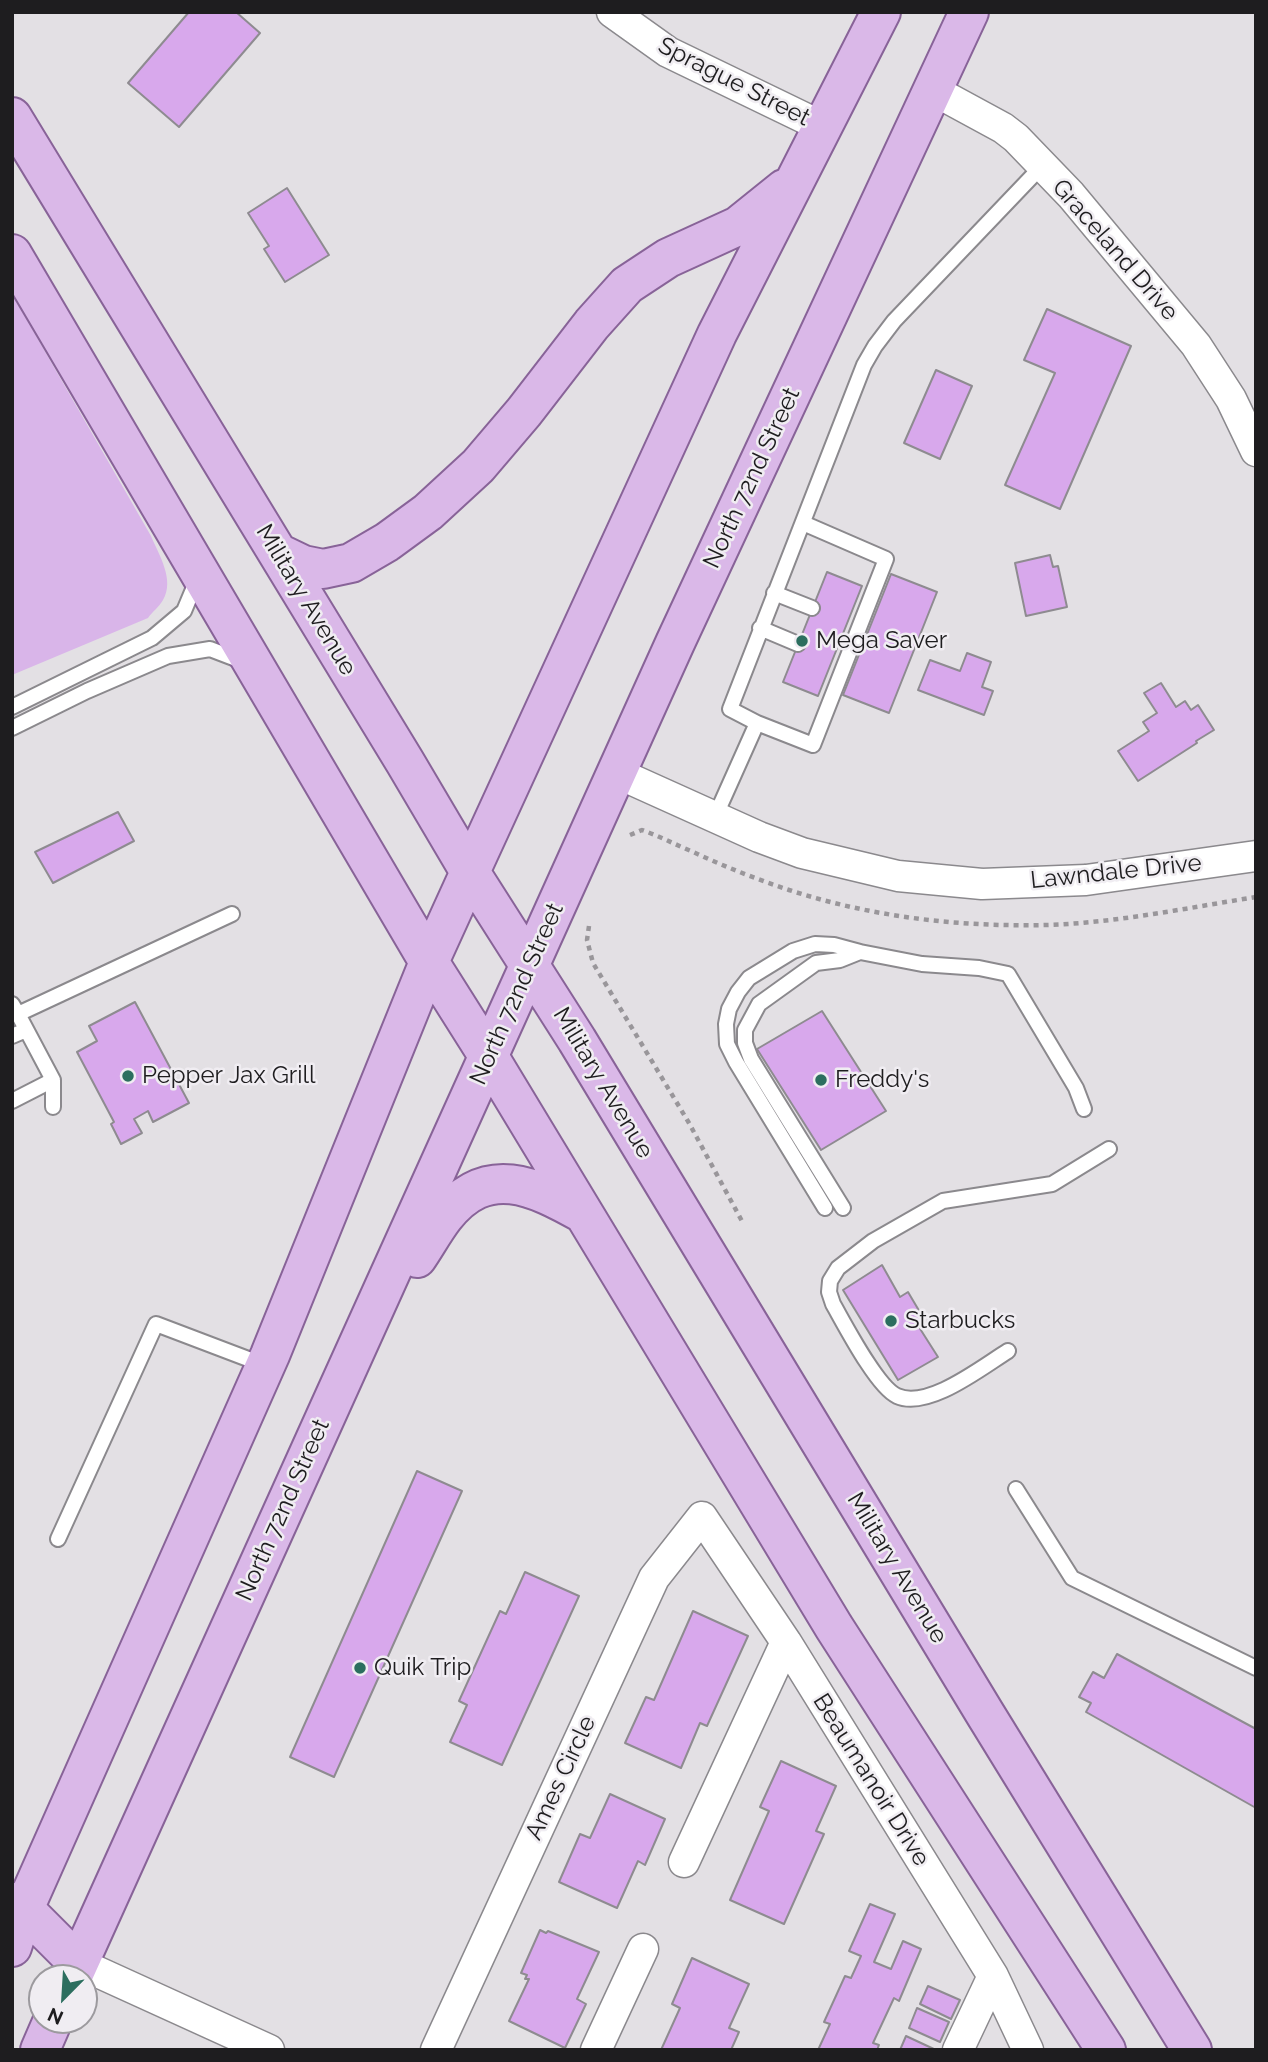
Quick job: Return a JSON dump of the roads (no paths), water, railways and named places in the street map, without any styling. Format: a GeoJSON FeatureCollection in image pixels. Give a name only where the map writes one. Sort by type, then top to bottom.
{"type":"FeatureCollection","features":[{"type":"Feature","properties":{"kind":"main road"},"geometry":{"type":"LineString","coordinates":[[12,1947],[18,1906],[265,1366],[429,962],[717,334],[881,12]]}},
{"type":"Feature","properties":{"kind":"main road","name":"North 72nd Street"},"geometry":{"type":"LineString","coordinates":[[78,1964],[765,448],[969,12]]}},
{"type":"Feature","properties":{"kind":"main road","name":"Military Avenue"},"geometry":{"type":"LineString","coordinates":[[12,117],[470,872],[531,965],[1192,2050]]}},
{"type":"Feature","properties":{"kind":"main road"},"geometry":{"type":"LineString","coordinates":[[278,553],[303,565],[323,569],[351,563],[387,542],[428,512],[478,466],[592,324],[627,285],[668,258],[738,226],[798,176]]}},
{"type":"Feature","properties":{"kind":"main road"},"geometry":{"type":"LineString","coordinates":[[12,254],[429,962],[834,1627],[1106,2050]]}},
{"type":"Feature","properties":{"kind":"main road"},"geometry":{"type":"LineString","coordinates":[[356,1346],[445,1216],[461,1199],[480,1187],[499,1184],[525,1186],[550,1195],[584,1214]]}},
{"type":"Feature","properties":{"kind":"main road"},"geometry":{"type":"LineString","coordinates":[[18,1906],[69,1964]]}},
{"type":"Feature","properties":{"kind":"street","name":"Sprague Street"},"geometry":{"type":"LineString","coordinates":[[611,12],[668,51],[823,127]]}},
{"type":"Feature","properties":{"kind":"street","name":"Graceland Drive"},"geometry":{"type":"LineString","coordinates":[[933,90],[1003,128],[1071,195],[1196,345],[1231,399],[1256,451]]}},
{"type":"Feature","properties":{"kind":"street","name":"Lawndale Drive"},"geometry":{"type":"LineString","coordinates":[[617,773],[759,837],[802,853],[898,876],[982,884],[1086,880],[1256,856]]}},
{"type":"Feature","properties":{"kind":"street","name":"Beaumanoir Drive"},"geometry":{"type":"LineString","coordinates":[[702,1517],[786,1643],[993,1976],[1028,2050]]}},
{"type":"Feature","properties":{"kind":"street","name":"Ames Circle"},"geometry":{"type":"LineString","coordinates":[[436,2050],[654,1578],[702,1517]]}},
{"type":"Feature","properties":{"kind":"street"},"geometry":{"type":"LineString","coordinates":[[684,1862],[786,1643]]}},
{"type":"Feature","properties":{"kind":"street"},"geometry":{"type":"LineString","coordinates":[[596,2050],[643,1950]]}},
{"type":"Feature","properties":{"kind":"street"},"geometry":{"type":"LineString","coordinates":[[958,2050],[993,1976]]}},
{"type":"Feature","properties":{"kind":"street"},"geometry":{"type":"LineString","coordinates":[[98,1980],[269,2050]]}},
{"type":"Feature","properties":{"kind":"lane"},"geometry":{"type":"LineString","coordinates":[[803,523],[886,559],[853,625],[813,745],[757,723],[730,709],[864,365],[874,346],[894,321],[1042,166]]}},
{"type":"Feature","properties":{"kind":"lane"},"geometry":{"type":"LineString","coordinates":[[12,707],[152,638],[184,611],[200,573]]}},
{"type":"Feature","properties":{"kind":"lane"},"geometry":{"type":"LineString","coordinates":[[775,593],[812,608]]}},
{"type":"Feature","properties":{"kind":"lane"},"geometry":{"type":"LineString","coordinates":[[761,628],[798,644]]}},
{"type":"Feature","properties":{"kind":"lane"},"geometry":{"type":"LineString","coordinates":[[12,728],[87,691],[169,656],[210,649],[256,667]]}},
{"type":"Feature","properties":{"kind":"lane"},"geometry":{"type":"LineString","coordinates":[[715,817],[757,723]]}},
{"type":"Feature","properties":{"kind":"lane"},"geometry":{"type":"LineString","coordinates":[[53,1107],[53,1080],[19,1033],[15,1009],[232,914]]}},
{"type":"Feature","properties":{"kind":"lane"},"geometry":{"type":"LineString","coordinates":[[825,1208],[727,1044],[726,1024],[729,1009],[738,992],[750,978],[793,951],[815,944],[834,945],[922,964],[979,968],[1008,974],[1076,1088],[1084,1109]]}},
{"type":"Feature","properties":{"kind":"lane"},"geometry":{"type":"LineString","coordinates":[[843,1208],[751,1059],[745,1043],[745,1030],[759,1004],[780,988],[817,963],[840,960],[860,951]]}},
{"type":"Feature","properties":{"kind":"lane"},"geometry":{"type":"LineString","coordinates":[[12,1101],[53,1080]]}},
{"type":"Feature","properties":{"kind":"lane"},"geometry":{"type":"LineString","coordinates":[[1008,1351],[936,1393],[924,1397],[896,1396],[881,1383],[832,1304],[830,1281],[838,1268],[873,1241],[943,1201],[1052,1184],[1109,1149]]}},
{"type":"Feature","properties":{"kind":"lane"},"geometry":{"type":"LineString","coordinates":[[58,1539],[156,1324],[265,1366]]}},
{"type":"Feature","properties":{"kind":"lane"},"geometry":{"type":"LineString","coordinates":[[1016,1489],[1072,1578],[1256,1668]]}},
{"type":"Feature","properties":{"kind":"place","name":"Mega Saver"},"geometry":{"type":"Point","coordinates":[802,641]}},
{"type":"Feature","properties":{"kind":"place","name":"Pepper Jax Grill"},"geometry":{"type":"Point","coordinates":[128,1076]}},
{"type":"Feature","properties":{"kind":"place","name":"Freddy's"},"geometry":{"type":"Point","coordinates":[821,1080]}},
{"type":"Feature","properties":{"kind":"place","name":"Starbucks"},"geometry":{"type":"Point","coordinates":[891,1321]}},
{"type":"Feature","properties":{"kind":"place","name":"Quik Trip"},"geometry":{"type":"Point","coordinates":[360,1668]}}]}
